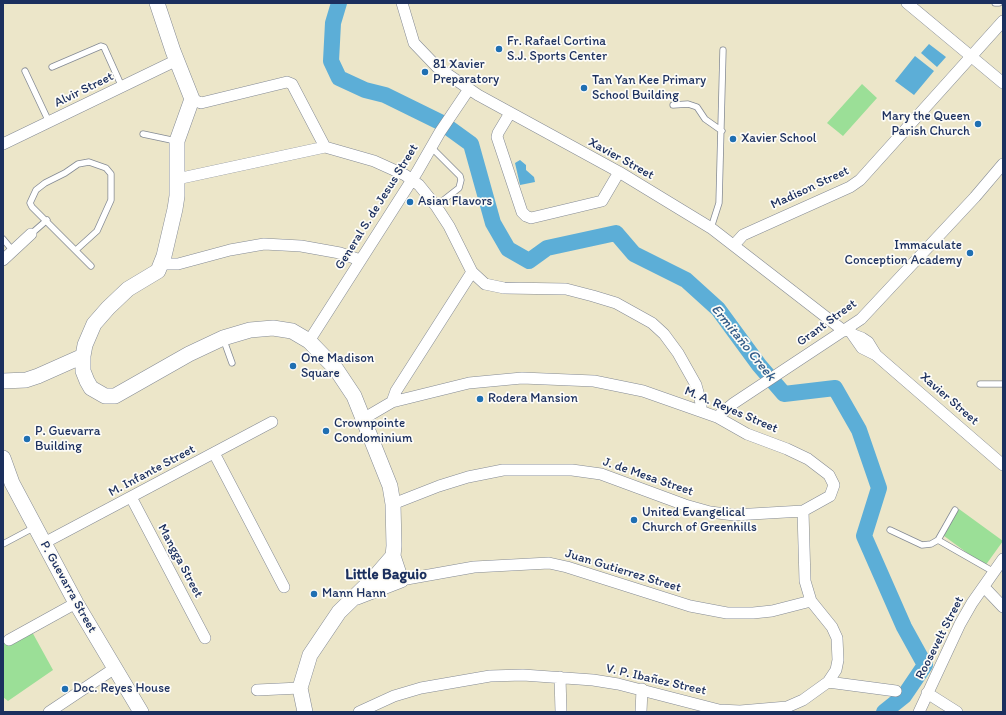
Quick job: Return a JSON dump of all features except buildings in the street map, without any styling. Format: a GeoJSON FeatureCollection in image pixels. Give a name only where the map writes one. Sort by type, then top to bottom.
{"type":"FeatureCollection","features":[{"type":"Feature","properties":{"kind":"street"},"geometry":{"type":"LineString","coordinates":[[157,3],[192,99],[177,141],[175,209],[162,264],[152,276],[128,289],[100,316],[85,345],[83,370],[92,388],[105,396],[115,396],[189,354],[223,338],[250,330],[273,328],[292,331],[309,341],[336,369],[346,383],[363,418],[390,486],[393,504],[393,556],[401,580],[356,597]]}},
{"type":"Feature","properties":{"kind":"street","name":"Xavier Street"},"geometry":{"type":"LineString","coordinates":[[402,3],[414,43],[437,67],[510,114],[619,172],[711,228],[849,331],[868,342],[876,355],[1003,465]]}},
{"type":"Feature","properties":{"kind":"street"},"geometry":{"type":"LineString","coordinates":[[907,3],[1003,83]]}},
{"type":"Feature","properties":{"kind":"street","name":"Madison Street"},"geometry":{"type":"LineString","coordinates":[[734,245],[743,235],[850,187],[860,180],[1003,21]]}},
{"type":"Feature","properties":{"kind":"street","name":"Alvir Street"},"geometry":{"type":"LineString","coordinates":[[3,144],[177,60]]}},
{"type":"Feature","properties":{"kind":"street"},"geometry":{"type":"LineString","coordinates":[[192,99],[201,103],[287,82],[292,84],[325,147]]}},
{"type":"Feature","properties":{"kind":"street","name":"General S. de Jesus Street"},"geometry":{"type":"LineString","coordinates":[[309,341],[412,179],[440,132],[469,89]]}},
{"type":"Feature","properties":{"kind":"street"},"geometry":{"type":"LineString","coordinates":[[510,114],[497,137],[522,212],[526,216],[531,218],[602,201],[619,172]]}},
{"type":"Feature","properties":{"kind":"street"},"geometry":{"type":"LineString","coordinates":[[177,179],[325,147],[374,161],[412,179],[436,206],[462,251],[472,272],[485,284],[504,288],[566,289],[616,303],[637,313],[652,323],[664,334],[678,353],[696,385],[701,398],[701,410]]}},
{"type":"Feature","properties":{"kind":"street","name":"Grant Street"},"geometry":{"type":"LineString","coordinates":[[717,417],[734,402],[766,381],[849,331],[978,193],[1003,164]]}},
{"type":"Feature","properties":{"kind":"street"},"geometry":{"type":"LineString","coordinates":[[3,260],[31,234]]}},
{"type":"Feature","properties":{"kind":"street"},"geometry":{"type":"LineString","coordinates":[[162,264],[178,264],[230,250],[264,244],[301,246],[340,253],[360,260]]}},
{"type":"Feature","properties":{"kind":"street"},"geometry":{"type":"LineString","coordinates":[[392,402],[396,392],[472,272]]}},
{"type":"Feature","properties":{"kind":"street"},"geometry":{"type":"LineString","coordinates":[[3,381],[26,380],[83,356]]}},
{"type":"Feature","properties":{"kind":"street","name":"M. A. Reyes Street"},"geometry":{"type":"LineString","coordinates":[[363,418],[392,402],[469,383],[522,378],[594,380],[642,391],[701,410],[747,434],[787,449],[808,459],[829,475],[834,486],[830,496],[803,511]]}},
{"type":"Feature","properties":{"kind":"street","name":"M. Infante Street"},"geometry":{"type":"LineString","coordinates":[[44,543],[272,422]]}},
{"type":"Feature","properties":{"kind":"street"},"geometry":{"type":"LineString","coordinates":[[214,453],[284,587]]}},
{"type":"Feature","properties":{"kind":"street","name":"P. Guevarra Street"},"geometry":{"type":"LineString","coordinates":[[3,458],[10,484],[35,526],[53,565],[141,712]]}},
{"type":"Feature","properties":{"kind":"street","name":"J. de Mesa Street"},"geometry":{"type":"LineString","coordinates":[[393,504],[468,476],[503,470],[532,469],[601,474],[710,512],[734,515],[803,511]]}},
{"type":"Feature","properties":{"kind":"street","name":"Mangga Street"},"geometry":{"type":"LineString","coordinates":[[131,497],[205,638]]}},
{"type":"Feature","properties":{"kind":"street"},"geometry":{"type":"LineString","coordinates":[[803,511],[804,581],[811,601],[832,628],[837,638],[838,660],[836,670],[828,682],[896,691]]}},
{"type":"Feature","properties":{"kind":"street"},"geometry":{"type":"LineString","coordinates":[[305,712],[300,688],[310,655],[324,632],[339,612],[356,597],[393,556]]}},
{"type":"Feature","properties":{"kind":"street","name":"Roosevelt Street"},"geometry":{"type":"LineString","coordinates":[[919,712],[960,624],[1003,559]]}},
{"type":"Feature","properties":{"kind":"street","name":"Juan Gutierrez Street"},"geometry":{"type":"LineString","coordinates":[[401,580],[474,567],[549,563],[567,567],[690,606],[727,613],[772,611],[811,601]]}},
{"type":"Feature","properties":{"kind":"street"},"geometry":{"type":"LineString","coordinates":[[984,587],[1003,607]]}},
{"type":"Feature","properties":{"kind":"street"},"geometry":{"type":"LineString","coordinates":[[9,640],[76,603]]}},
{"type":"Feature","properties":{"kind":"street"},"geometry":{"type":"LineString","coordinates":[[49,712],[115,668]]}},
{"type":"Feature","properties":{"kind":"street","name":"V. P. Ibañez Street"},"geometry":{"type":"LineString","coordinates":[[359,712],[394,696],[454,681],[490,676],[524,675],[593,680],[642,689],[719,710],[740,711],[787,710],[828,682]]}},
{"type":"Feature","properties":{"kind":"street"},"geometry":{"type":"LineString","coordinates":[[560,677],[561,712]]}},
{"type":"Feature","properties":{"kind":"street"},"geometry":{"type":"LineString","coordinates":[[257,690],[300,688]]}},
{"type":"Feature","properties":{"kind":"street"},"geometry":{"type":"LineString","coordinates":[[641,712],[642,689]]}},
{"type":"Feature","properties":{"kind":"street"},"geometry":{"type":"LineString","coordinates":[[928,693],[957,712]]}},
{"type":"Feature","properties":{"kind":"lane"},"geometry":{"type":"LineString","coordinates":[[52,67],[101,46],[104,47],[122,87]]}},
{"type":"Feature","properties":{"kind":"lane"},"geometry":{"type":"LineString","coordinates":[[711,228],[719,204],[723,50]]}},
{"type":"Feature","properties":{"kind":"lane"},"geometry":{"type":"LineString","coordinates":[[25,72],[49,122]]}},
{"type":"Feature","properties":{"kind":"lane"},"geometry":{"type":"LineString","coordinates":[[673,105],[688,104],[696,107],[705,119],[722,131]]}},
{"type":"Feature","properties":{"kind":"lane"},"geometry":{"type":"LineString","coordinates":[[143,134],[177,141]]}},
{"type":"Feature","properties":{"kind":"lane"},"geometry":{"type":"LineString","coordinates":[[431,147],[460,176],[461,180],[459,188],[436,206]]}},
{"type":"Feature","properties":{"kind":"lane"},"geometry":{"type":"LineString","coordinates":[[76,250],[97,231],[107,212],[112,192],[112,176],[109,171],[94,163],[82,162],[36,190],[30,203],[32,207],[47,220],[91,266]]}},
{"type":"Feature","properties":{"kind":"lane"},"geometry":{"type":"LineString","coordinates":[[31,234],[47,220]]}},
{"type":"Feature","properties":{"kind":"lane"},"geometry":{"type":"LineString","coordinates":[[3,240],[13,250]]}},
{"type":"Feature","properties":{"kind":"lane"},"geometry":{"type":"LineString","coordinates":[[223,338],[232,363]]}},
{"type":"Feature","properties":{"kind":"lane"},"geometry":{"type":"LineString","coordinates":[[980,384],[1003,384]]}},
{"type":"Feature","properties":{"kind":"lane"},"geometry":{"type":"LineString","coordinates":[[890,530],[922,545],[931,544],[938,540],[955,510]]}},
{"type":"Feature","properties":{"kind":"lane"},"geometry":{"type":"LineString","coordinates":[[3,544],[35,526]]}},
{"type":"Feature","properties":{"kind":"lane"},"geometry":{"type":"LineString","coordinates":[[938,540],[994,572]]}},
{"type":"Feature","properties":{"kind":"green space"},"geometry":{"type":"Polygon","coordinates":[[[862,84],[877,98],[843,136],[827,123],[862,84]]]}},
{"type":"Feature","properties":{"kind":"green space"},"geometry":{"type":"Polygon","coordinates":[[[959,509],[1003,541],[985,566],[940,533],[959,509]]]}},
{"type":"Feature","properties":{"kind":"green space"},"geometry":{"type":"Polygon","coordinates":[[[31,630],[53,670],[8,701],[3,697],[3,637],[7,643],[31,630]]]}},
{"type":"Feature","properties":{"kind":"water"},"geometry":{"type":"Polygon","coordinates":[[[929,44],[946,57],[937,67],[921,53],[929,44]]]}},
{"type":"Feature","properties":{"kind":"water"},"geometry":{"type":"Polygon","coordinates":[[[915,56],[934,71],[914,95],[895,81],[915,56]]]}},
{"type":"Feature","properties":{"kind":"water"},"geometry":{"type":"Polygon","coordinates":[[[520,160],[526,165],[526,170],[534,177],[535,182],[520,185],[515,163],[520,160]]]}},
{"type":"Feature","properties":{"kind":"waterway","name":"Ermitaño Creek"},"geometry":{"type":"LineString","coordinates":[[339,3],[333,23],[331,61],[339,78],[365,90],[385,95],[442,123],[471,144],[493,223],[508,249],[529,261],[547,248],[616,233],[634,254],[686,280],[718,309],[759,365],[784,394],[835,388],[859,430],[879,488],[864,536],[904,627],[925,665],[904,696],[884,712]]}},
{"type":"Feature","properties":{"kind":"place","name":"Fr. Rafael Cortina S.J. Sports Center"},"geometry":{"type":"Point","coordinates":[499,49]}},
{"type":"Feature","properties":{"kind":"place","name":"81 Xavier Preparatory"},"geometry":{"type":"Point","coordinates":[425,72]}},
{"type":"Feature","properties":{"kind":"place","name":"Tan Yan Kee Primary School Building"},"geometry":{"type":"Point","coordinates":[584,88]}},
{"type":"Feature","properties":{"kind":"place","name":"Mary the Queen Parish Church"},"geometry":{"type":"Point","coordinates":[978,124]}},
{"type":"Feature","properties":{"kind":"place","name":"Xavier School"},"geometry":{"type":"Point","coordinates":[733,139]}},
{"type":"Feature","properties":{"kind":"place","name":"Asian Flavors"},"geometry":{"type":"Point","coordinates":[410,202]}},
{"type":"Feature","properties":{"kind":"place","name":"Immaculate Conception Academy"},"geometry":{"type":"Point","coordinates":[970,253]}},
{"type":"Feature","properties":{"kind":"place","name":"One Madison Square"},"geometry":{"type":"Point","coordinates":[293,366]}},
{"type":"Feature","properties":{"kind":"place","name":"Rodera Mansion"},"geometry":{"type":"Point","coordinates":[480,399]}},
{"type":"Feature","properties":{"kind":"place","name":"Crownpointe Condominium"},"geometry":{"type":"Point","coordinates":[326,431]}},
{"type":"Feature","properties":{"kind":"place","name":"P. Guevarra Building"},"geometry":{"type":"Point","coordinates":[27,439]}},
{"type":"Feature","properties":{"kind":"place","name":"United Evangelical Church of Greenhills"},"geometry":{"type":"Point","coordinates":[634,520]}},
{"type":"Feature","properties":{"kind":"place","name":"Mann Hann"},"geometry":{"type":"Point","coordinates":[314,594]}},
{"type":"Feature","properties":{"kind":"place","name":"Doc. Reyes House"},"geometry":{"type":"Point","coordinates":[65,689]}},
{"type":"Feature","properties":{"kind":"district","name":"Little Baguio"},"geometry":{"type":"Point","coordinates":[386,575]}}]}
